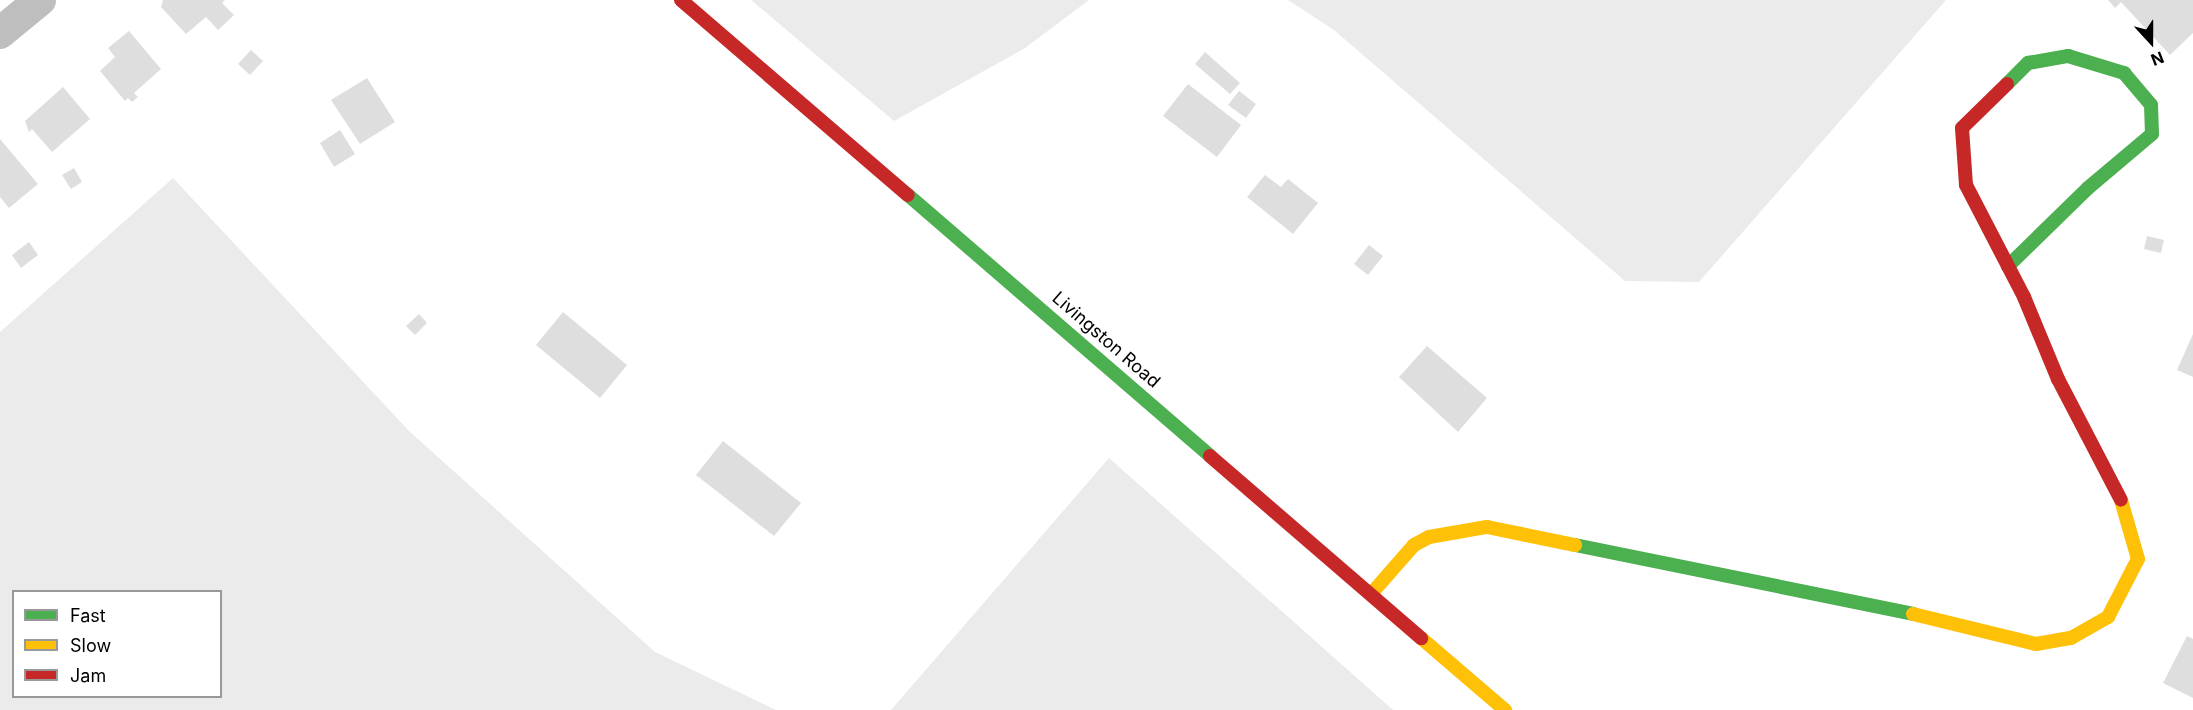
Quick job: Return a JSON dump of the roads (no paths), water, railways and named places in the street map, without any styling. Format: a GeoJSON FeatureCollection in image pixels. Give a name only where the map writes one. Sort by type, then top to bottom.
{"type":"FeatureCollection","features":[{"type":"Feature","properties":{"kind":"street"},"geometry":{"type":"LineString","coordinates":[[0,33],[40,0]]}},
{"type":"Feature","properties":{"kind":"street","name":"Livingston Road"},"geometry":{"type":"LineString","coordinates":[[681,0],[1505,710]]}},
{"type":"Feature","properties":{"kind":"street"},"geometry":{"type":"LineString","coordinates":[[1371,594],[1414,545],[1429,537],[1487,527],[1905,612],[2036,644],[2072,638],[2108,617],[2138,559],[2120,496],[2058,379],[2008,266],[1966,185],[1962,128],[2028,63],[2068,56],[2124,73],[2151,105],[2152,134],[2088,188],[2008,266]]}}]}
